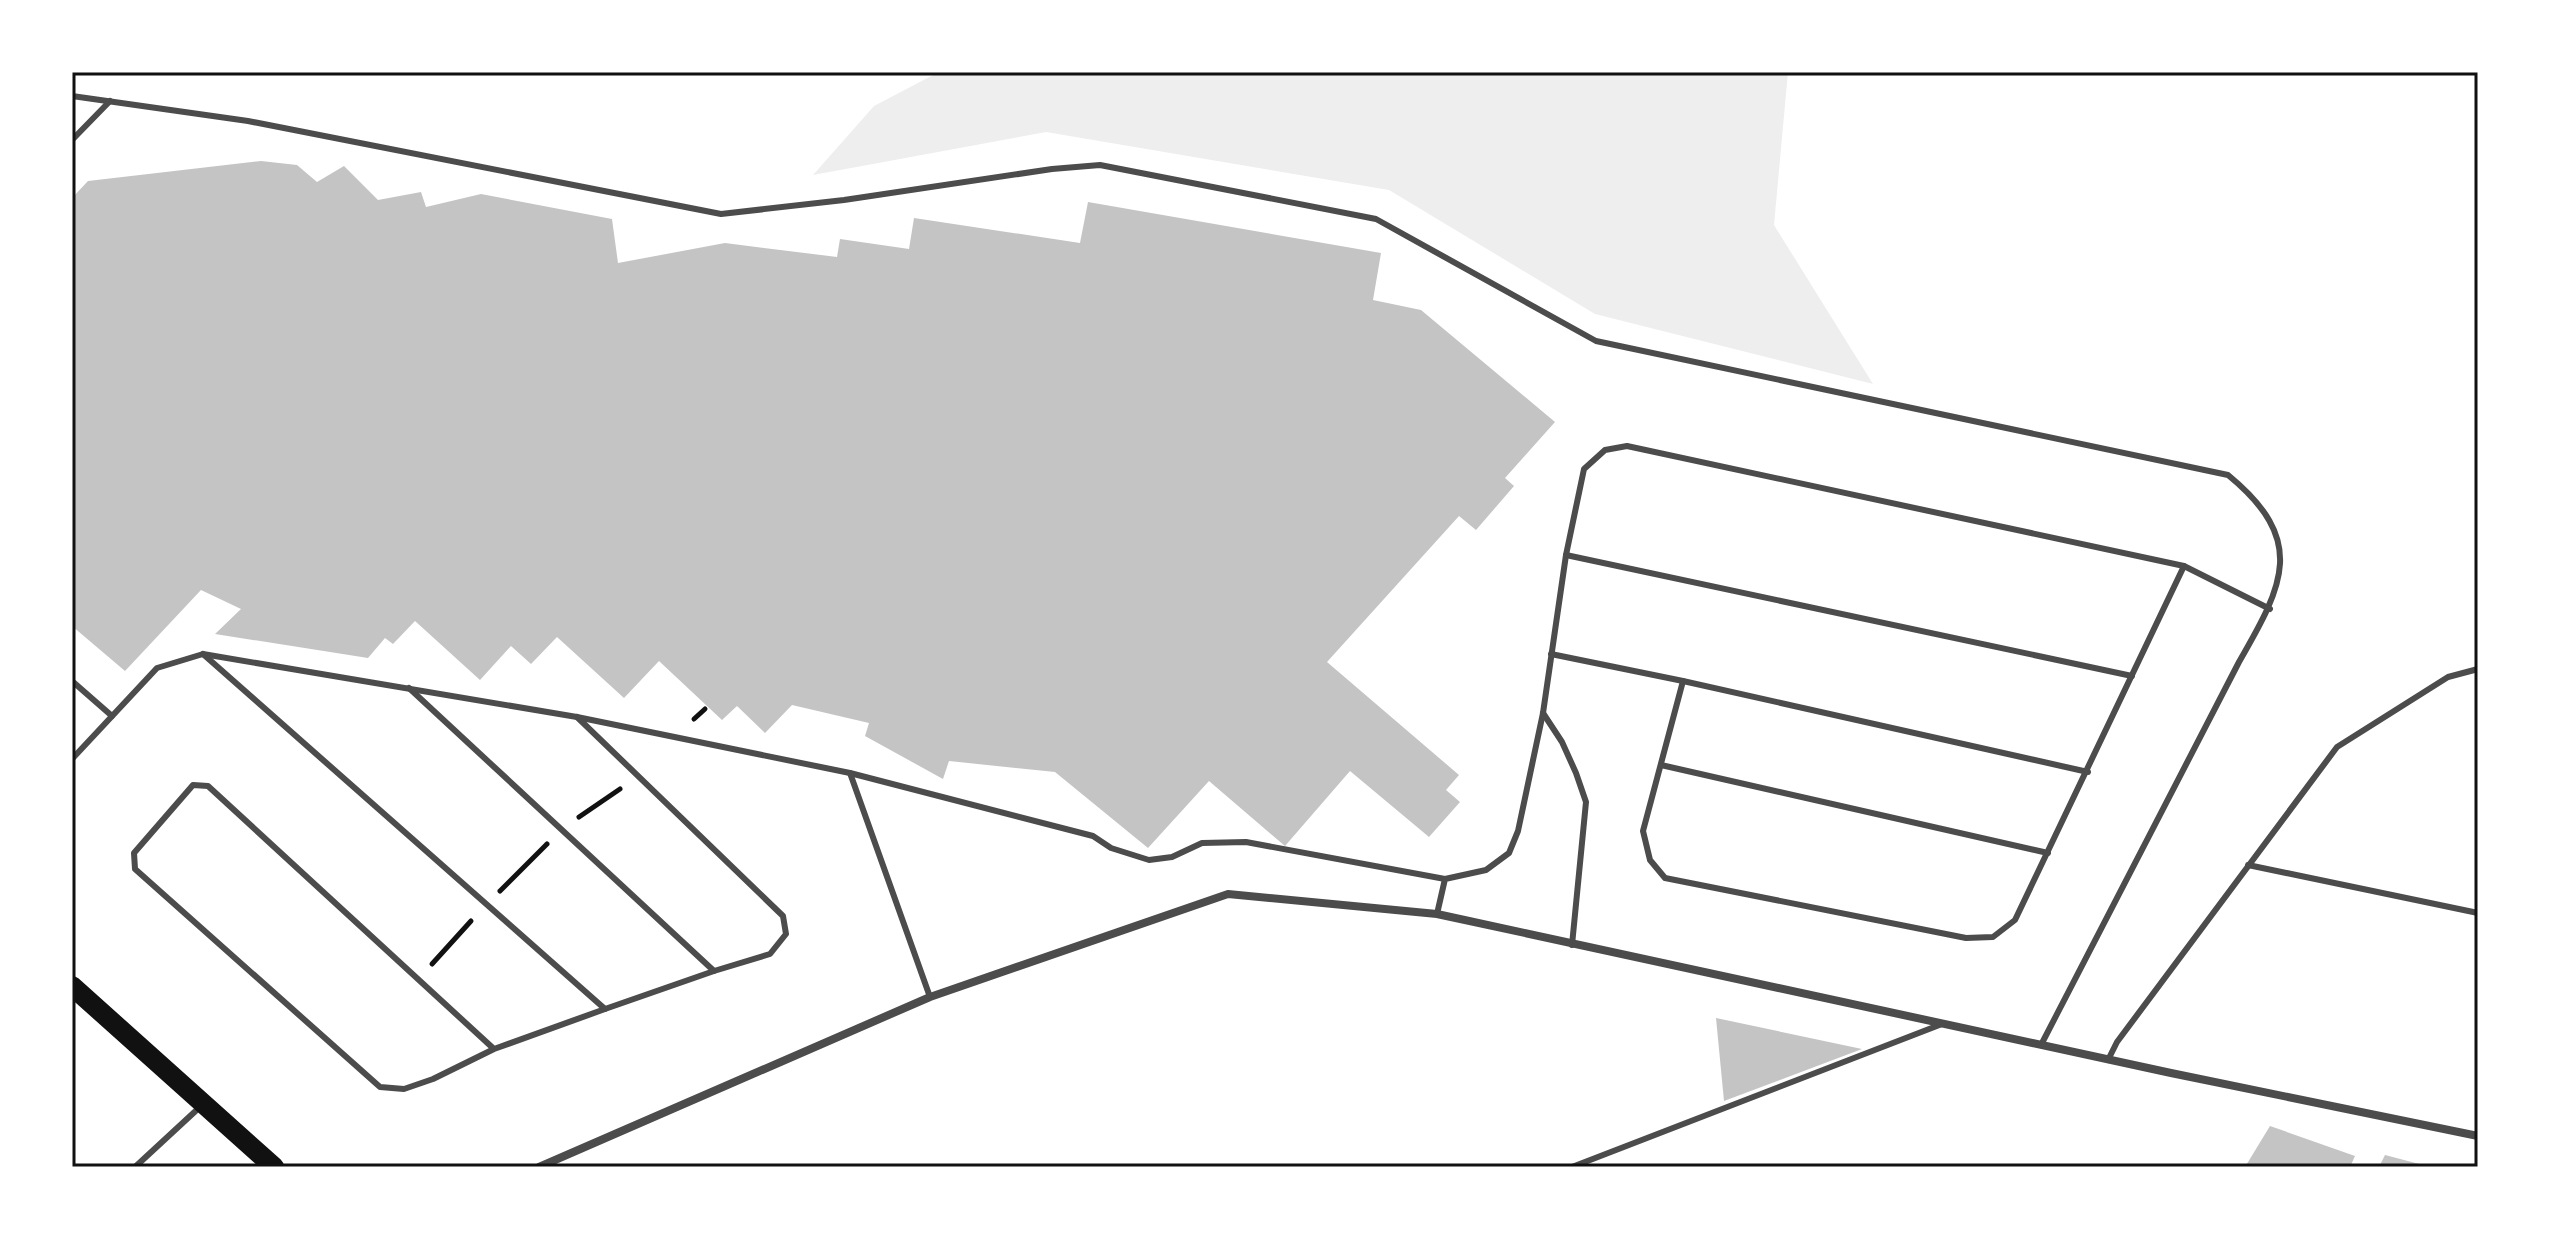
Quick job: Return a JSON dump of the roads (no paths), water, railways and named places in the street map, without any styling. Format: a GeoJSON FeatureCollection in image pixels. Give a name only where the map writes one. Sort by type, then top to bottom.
{"type":"FeatureCollection","features":[{"type":"Feature","properties":{"kind":"main road"},"geometry":{"type":"LineString","coordinates":[[72,986],[274,1167]]}},
{"type":"Feature","properties":{"kind":"street"},"geometry":{"type":"LineString","coordinates":[[539,1167],[930,997],[1228,894],[1437,914],[2108,1060],[2478,1136]]}},
{"type":"Feature","properties":{"kind":"lane"},"geometry":{"type":"LineString","coordinates":[[72,96],[248,121],[721,214],[1100,165],[1376,219],[1596,341],[2228,475],[2253,496],[2274,527],[2282,549],[2270,609],[2239,662],[2041,1045]]}},
{"type":"Feature","properties":{"kind":"lane"},"geometry":{"type":"LineString","coordinates":[[72,140],[110,101]]}},
{"type":"Feature","properties":{"kind":"lane"},"geometry":{"type":"LineString","coordinates":[[72,759],[157,668],[203,654],[577,717],[850,773],[1093,836],[1111,848],[1149,860],[1172,857],[1202,843],[1246,842],[1445,879],[1486,870],[1509,853],[1518,831],[1543,713],[1566,555],[1584,469],[1605,450],[1627,446],[2184,566],[2270,609]]}},
{"type":"Feature","properties":{"kind":"lane"},"geometry":{"type":"LineString","coordinates":[[1566,555],[2132,676]]}},
{"type":"Feature","properties":{"kind":"lane"},"geometry":{"type":"LineString","coordinates":[[1683,681],[1643,831],[1650,860],[1665,878],[1966,938],[1993,937],[2015,920],[2184,566]]}},
{"type":"Feature","properties":{"kind":"lane"},"geometry":{"type":"LineString","coordinates":[[203,654],[605,1009]]}},
{"type":"Feature","properties":{"kind":"lane"},"geometry":{"type":"LineString","coordinates":[[1551,654],[2088,772]]}},
{"type":"Feature","properties":{"kind":"lane"},"geometry":{"type":"LineString","coordinates":[[2108,1060],[2117,1042],[2337,747],[2448,677],[2478,669]]}},
{"type":"Feature","properties":{"kind":"lane"},"geometry":{"type":"LineString","coordinates":[[72,681],[112,716]]}},
{"type":"Feature","properties":{"kind":"lane"},"geometry":{"type":"LineString","coordinates":[[408,687],[714,971]]}},
{"type":"Feature","properties":{"kind":"lane"},"geometry":{"type":"LineString","coordinates":[[1543,713],[1562,742],[1586,802],[1572,945]]}},
{"type":"Feature","properties":{"kind":"lane"},"geometry":{"type":"LineString","coordinates":[[494,1049],[208,786],[193,785],[134,853],[135,869],[380,1087],[404,1089],[433,1079],[494,1049],[770,954],[786,934],[783,916],[577,717]]}},
{"type":"Feature","properties":{"kind":"lane"},"geometry":{"type":"LineString","coordinates":[[1661,765],[2048,853]]}},
{"type":"Feature","properties":{"kind":"lane"},"geometry":{"type":"LineString","coordinates":[[850,773],[930,997]]}},
{"type":"Feature","properties":{"kind":"lane"},"geometry":{"type":"LineString","coordinates":[[2248,865],[2478,913]]}},
{"type":"Feature","properties":{"kind":"lane"},"geometry":{"type":"LineString","coordinates":[[1437,914],[1445,879]]}},
{"type":"Feature","properties":{"kind":"lane"},"geometry":{"type":"LineString","coordinates":[[1572,1167],[1942,1024]]}},
{"type":"Feature","properties":{"kind":"lane"},"geometry":{"type":"LineString","coordinates":[[135,1167],[203,1103]]}}]}
